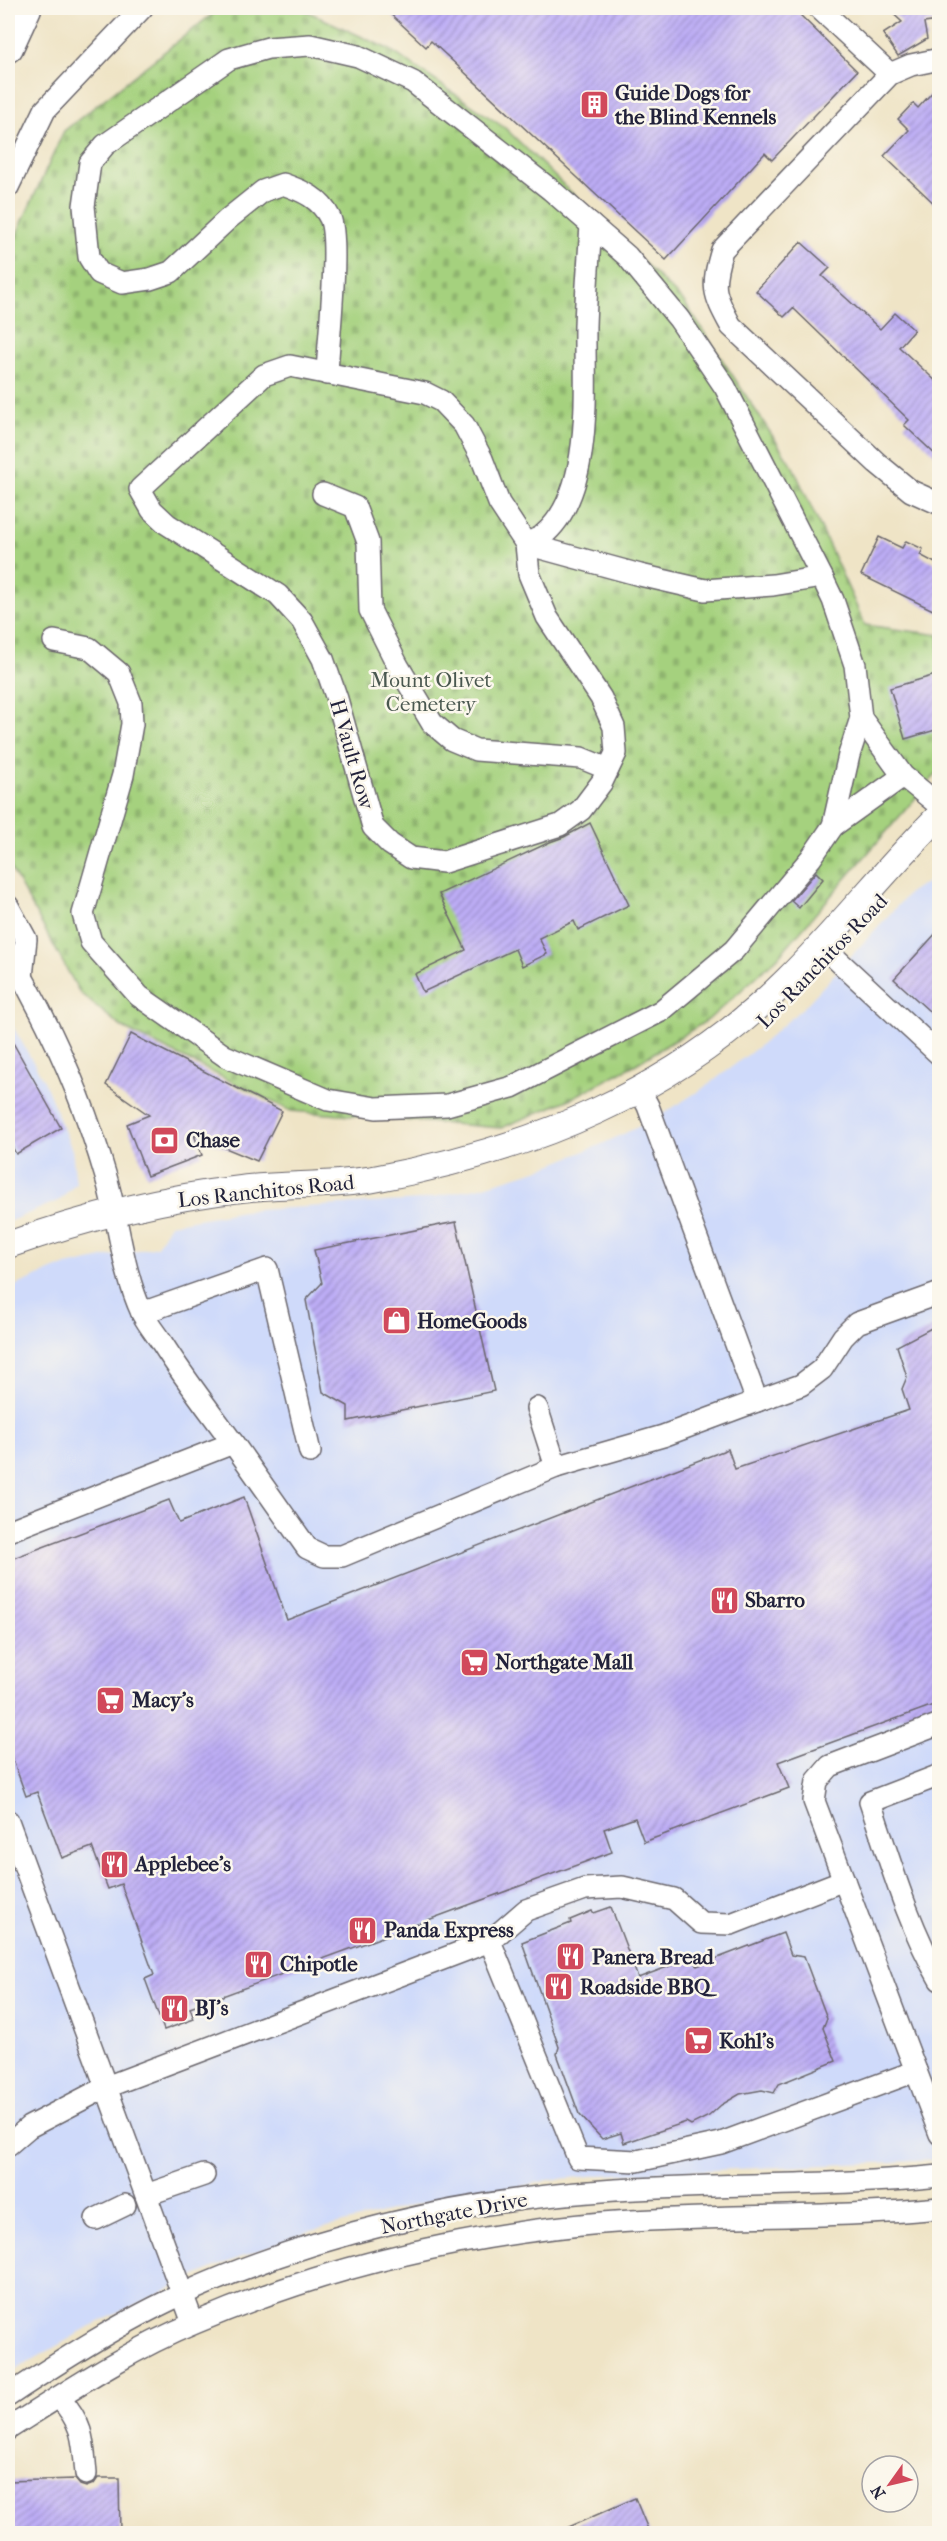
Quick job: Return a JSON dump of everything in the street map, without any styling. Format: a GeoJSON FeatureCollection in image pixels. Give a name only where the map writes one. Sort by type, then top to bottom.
{"type":"FeatureCollection","features":[{"type":"Feature","properties":{"kind":"highway"},"geometry":{"type":"LineString","coordinates":[[8,47],[26,8]]}},
{"type":"Feature","properties":{"kind":"main road","name":"Los Ranchitos Road"},"geometry":{"type":"LineString","coordinates":[[8,1245],[115,1211],[191,1195],[243,1188],[351,1183],[456,1162],[532,1139],[644,1098],[699,1072],[749,1036],[796,994],[920,858],[939,818]]}},
{"type":"Feature","properties":{"kind":"main road","name":"Los Ranchitos Road"},"geometry":{"type":"LineString","coordinates":[[644,1098],[740,1022],[785,982],[939,818]]}},
{"type":"Feature","properties":{"kind":"street"},"geometry":{"type":"LineString","coordinates":[[8,187],[45,110],[142,8]]}},
{"type":"Feature","properties":{"kind":"street"},"geometry":{"type":"LineString","coordinates":[[819,8],[890,74]]}},
{"type":"Feature","properties":{"kind":"street"},"geometry":{"type":"LineString","coordinates":[[54,641],[89,648],[119,673],[131,703],[132,724],[123,775],[82,914],[91,942],[139,996],[225,1056],[328,1101],[376,1108],[447,1106],[512,1087],[661,1011],[734,950],[811,858],[833,826],[849,755],[861,718],[855,665],[833,600],[822,577],[725,387],[679,319],[627,256],[551,190],[413,82],[358,56],[310,45],[268,48],[230,59],[105,145],[90,163],[84,206],[89,257],[99,273],[123,283],[150,279],[171,272],[228,219],[263,191],[283,184],[310,194],[330,219],[334,247],[327,374],[397,386],[425,393],[441,401],[464,425],[482,459],[499,502],[526,544],[705,590],[773,585],[822,577]]}},
{"type":"Feature","properties":{"kind":"street"},"geometry":{"type":"LineString","coordinates":[[939,59],[911,64],[890,74],[722,250],[714,278],[718,303],[731,326],[877,463],[911,491],[939,504]]}},
{"type":"Feature","properties":{"kind":"street"},"geometry":{"type":"LineString","coordinates":[[526,544],[542,536],[560,515],[573,488],[580,460],[586,396],[585,326],[591,225]]}},
{"type":"Feature","properties":{"kind":"street","name":"H Vault Row"},"geometry":{"type":"LineString","coordinates":[[327,374],[290,366],[264,375],[140,489],[152,510],[167,524],[278,595],[302,621],[323,659],[337,699],[373,827],[390,844],[411,858],[444,862],[560,825],[581,810],[602,782],[616,753],[614,727],[601,698],[547,617],[529,574],[526,544]]}},
{"type":"Feature","properties":{"kind":"street"},"geometry":{"type":"LineString","coordinates":[[323,494],[355,507],[368,542],[370,610],[398,666],[432,723],[452,740],[476,750],[580,758],[608,770]]}},
{"type":"Feature","properties":{"kind":"street"},"geometry":{"type":"LineString","coordinates":[[861,718],[911,782],[939,807]]}},
{"type":"Feature","properties":{"kind":"street"},"geometry":{"type":"LineString","coordinates":[[833,826],[911,782]]}},
{"type":"Feature","properties":{"kind":"street"},"geometry":{"type":"LineString","coordinates":[[8,906],[26,939],[15,973]]}},
{"type":"Feature","properties":{"kind":"street"},"geometry":{"type":"LineString","coordinates":[[8,953],[15,973],[76,1086],[115,1211],[120,1247],[142,1313],[174,1363],[307,1548],[324,1556],[342,1556],[556,1467],[663,1436],[801,1385],[822,1369],[843,1337],[857,1323],[939,1293]]}},
{"type":"Feature","properties":{"kind":"street"},"geometry":{"type":"LineString","coordinates":[[833,956],[939,1055]]}},
{"type":"Feature","properties":{"kind":"street"},"geometry":{"type":"LineString","coordinates":[[644,1098],[757,1401]]}},
{"type":"Feature","properties":{"kind":"street"},"geometry":{"type":"LineString","coordinates":[[142,1313],[267,1269],[310,1452]]}},
{"type":"Feature","properties":{"kind":"street"},"geometry":{"type":"LineString","coordinates":[[537,1408],[556,1467]]}},
{"type":"Feature","properties":{"kind":"street"},"geometry":{"type":"LineString","coordinates":[[8,1531],[233,1443]]}},
{"type":"Feature","properties":{"kind":"street"},"geometry":{"type":"LineString","coordinates":[[939,1724],[830,1766],[817,1781],[814,1801],[939,2134]]}},
{"type":"Feature","properties":{"kind":"street"},"geometry":{"type":"LineString","coordinates":[[939,1775],[870,1802],[909,1911],[929,1962],[939,1980]]}},
{"type":"Feature","properties":{"kind":"street"},"geometry":{"type":"LineString","coordinates":[[8,1821],[193,2323]]}},
{"type":"Feature","properties":{"kind":"street"},"geometry":{"type":"LineString","coordinates":[[8,2145],[29,2127],[106,2087],[490,1941],[526,1910],[585,1889],[622,1887],[674,1899],[701,1923],[731,1924],[844,1880]]}},
{"type":"Feature","properties":{"kind":"street"},"geometry":{"type":"LineString","coordinates":[[490,1941],[578,2158],[637,2161],[721,2144],[916,2071]]}},
{"type":"Feature","properties":{"kind":"street"},"geometry":{"type":"LineString","coordinates":[[146,2195],[204,2175]]}},
{"type":"Feature","properties":{"kind":"street","name":"Northgate Drive"},"geometry":{"type":"LineString","coordinates":[[8,2396],[83,2348],[183,2294],[321,2243],[409,2219],[500,2202],[602,2191],[939,2176]]}},
{"type":"Feature","properties":{"kind":"street"},"geometry":{"type":"LineString","coordinates":[[96,2219],[125,2205]]}},
{"type":"Feature","properties":{"kind":"street","name":"Northgate Drive"},"geometry":{"type":"LineString","coordinates":[[8,2429],[118,2362],[193,2323],[330,2274],[416,2251],[505,2234],[604,2223],[939,2208]]}},
{"type":"Feature","properties":{"kind":"street"},"geometry":{"type":"LineString","coordinates":[[59,2397],[75,2415],[83,2438],[86,2474]]}},
{"type":"Feature","properties":{"kind":"shaded area"},"geometry":{"type":"Polygon","coordinates":[[[939,876],[939,2160],[601,2175],[549,2180],[499,2192],[431,2201],[307,2232],[213,2268],[93,2325],[8,2374],[8,1289],[57,1268],[157,1246],[170,1224],[243,1211],[420,1200],[481,1187],[543,1168],[600,1145],[655,1119],[708,1085],[758,1047],[806,1005],[911,891],[939,876]]]}},
{"type":"Feature","properties":{"kind":"shaded area"},"geometry":{"type":"Polygon","coordinates":[[[8,1018],[44,1081],[72,1150],[76,1183],[60,1200],[8,1222],[8,1018]]]}},
{"type":"Feature","properties":{"kind":"green space","name":"Mount Olivet Cemetery"},"geometry":{"type":"Polygon","coordinates":[[[220,8],[300,8],[390,50],[505,128],[684,302],[793,467],[865,625],[939,635],[939,771],[777,958],[708,1020],[636,1064],[570,1099],[501,1128],[291,1111],[123,1028],[80,993],[8,863],[8,253],[64,131],[220,8]]]}},
{"type":"Feature","properties":{"kind":"building"},"geometry":{"type":"Polygon","coordinates":[[[384,8],[793,8],[857,71],[772,160],[765,153],[666,260],[431,41],[426,47],[384,8]]]}},
{"type":"Feature","properties":{"kind":"building"},"geometry":{"type":"Polygon","coordinates":[[[887,8],[939,8],[939,21],[924,23],[927,39],[898,56],[883,34],[902,22],[887,8]]]}},
{"type":"Feature","properties":{"kind":"building"},"geometry":{"type":"Polygon","coordinates":[[[939,85],[939,208],[884,156],[909,130],[898,119],[913,103],[918,108],[939,85]]]}},
{"type":"Feature","properties":{"kind":"building"},"geometry":{"type":"Polygon","coordinates":[[[801,242],[830,268],[822,276],[880,329],[895,313],[914,330],[899,347],[939,384],[939,458],[904,425],[909,420],[793,308],[784,317],[756,291],[801,242]]]}},
{"type":"Feature","properties":{"kind":"building"},"geometry":{"type":"Polygon","coordinates":[[[879,537],[902,548],[906,541],[923,549],[920,555],[939,565],[939,613],[861,575],[879,537]]]}},
{"type":"Feature","properties":{"kind":"building"},"geometry":{"type":"Polygon","coordinates":[[[939,674],[939,729],[905,739],[890,688],[939,674]]]}},
{"type":"Feature","properties":{"kind":"building"},"geometry":{"type":"Polygon","coordinates":[[[590,823],[629,905],[578,930],[574,921],[539,938],[547,954],[522,966],[515,949],[423,992],[415,974],[466,950],[439,894],[590,823]]]}},
{"type":"Feature","properties":{"kind":"building"},"geometry":{"type":"Polygon","coordinates":[[[816,872],[823,879],[799,908],[791,901],[816,872]]]}},
{"type":"Feature","properties":{"kind":"building"},"geometry":{"type":"Polygon","coordinates":[[[939,930],[939,1020],[894,979],[939,930]]]}},
{"type":"Feature","properties":{"kind":"building"},"geometry":{"type":"Polygon","coordinates":[[[8,1034],[61,1128],[16,1154],[8,1139],[8,1034]]]}},
{"type":"Feature","properties":{"kind":"building"},"geometry":{"type":"Polygon","coordinates":[[[131,1034],[282,1111],[257,1161],[194,1135],[202,1155],[147,1176],[127,1124],[149,1115],[106,1085],[131,1034]]]}},
{"type":"Feature","properties":{"kind":"building"},"geometry":{"type":"Polygon","coordinates":[[[456,1222],[494,1391],[348,1421],[348,1406],[323,1392],[306,1300],[322,1283],[314,1250],[456,1222]]]}},
{"type":"Feature","properties":{"kind":"building","name":"Northgate Mall"},"geometry":{"type":"Polygon","coordinates":[[[939,1324],[939,1703],[778,1762],[789,1788],[644,1842],[635,1818],[604,1829],[612,1852],[190,2008],[194,2019],[164,2030],[145,1979],[154,1975],[121,1884],[108,1889],[92,1847],[62,1858],[37,1792],[26,1796],[8,1746],[8,1560],[169,1500],[179,1523],[244,1497],[287,1620],[728,1449],[735,1469],[909,1410],[902,1389],[907,1377],[897,1346],[939,1324]]]}},
{"type":"Feature","properties":{"kind":"building"},"geometry":{"type":"Polygon","coordinates":[[[611,1907],[638,1978],[694,1957],[697,1966],[783,1933],[791,1955],[804,1957],[827,2018],[823,2028],[836,2061],[779,2084],[774,2093],[762,2090],[740,2094],[721,2105],[709,2116],[691,2125],[686,2122],[624,2143],[621,2133],[602,2139],[579,2114],[557,2054],[559,2047],[522,1942],[571,1923],[570,1920],[592,1911],[594,1913],[611,1907]]]}},
{"type":"Feature","properties":{"kind":"building"},"geometry":{"type":"Polygon","coordinates":[[[98,2478],[119,2478],[120,2534],[8,2534],[8,2481],[75,2479],[80,2485],[86,2487],[94,2484],[98,2478]]]}},
{"type":"Feature","properties":{"kind":"building"},"geometry":{"type":"Polygon","coordinates":[[[635,2498],[650,2534],[553,2534],[635,2498]]]}},
{"type":"Feature","properties":{"kind":"place","name":"Guide Dogs for the Blind Kennels"},"geometry":{"type":"Point","coordinates":[594,105]}},
{"type":"Feature","properties":{"kind":"place","name":"Chase"},"geometry":{"type":"Point","coordinates":[165,1140]}},
{"type":"Feature","properties":{"kind":"place","name":"HomeGoods"},"geometry":{"type":"Point","coordinates":[396,1321]}},
{"type":"Feature","properties":{"kind":"place","name":"Sbarro"},"geometry":{"type":"Point","coordinates":[724,1600]}},
{"type":"Feature","properties":{"kind":"place","name":"Northgate Mall"},"geometry":{"type":"Point","coordinates":[474,1662]}},
{"type":"Feature","properties":{"kind":"place","name":"Macy's"},"geometry":{"type":"Point","coordinates":[111,1700]}},
{"type":"Feature","properties":{"kind":"place","name":"Applebee's"},"geometry":{"type":"Point","coordinates":[114,1864]}},
{"type":"Feature","properties":{"kind":"place","name":"Panda Express"},"geometry":{"type":"Point","coordinates":[363,1930]}},
{"type":"Feature","properties":{"kind":"place","name":"Panera Bread"},"geometry":{"type":"Point","coordinates":[571,1957]}},
{"type":"Feature","properties":{"kind":"place","name":"Chipotle"},"geometry":{"type":"Point","coordinates":[259,1964]}},
{"type":"Feature","properties":{"kind":"place","name":"Roadside BBQ"},"geometry":{"type":"Point","coordinates":[559,1987]}},
{"type":"Feature","properties":{"kind":"place","name":"BJ's"},"geometry":{"type":"Point","coordinates":[174,2008]}},
{"type":"Feature","properties":{"kind":"place","name":"Kohl's"},"geometry":{"type":"Point","coordinates":[698,2041]}}]}
